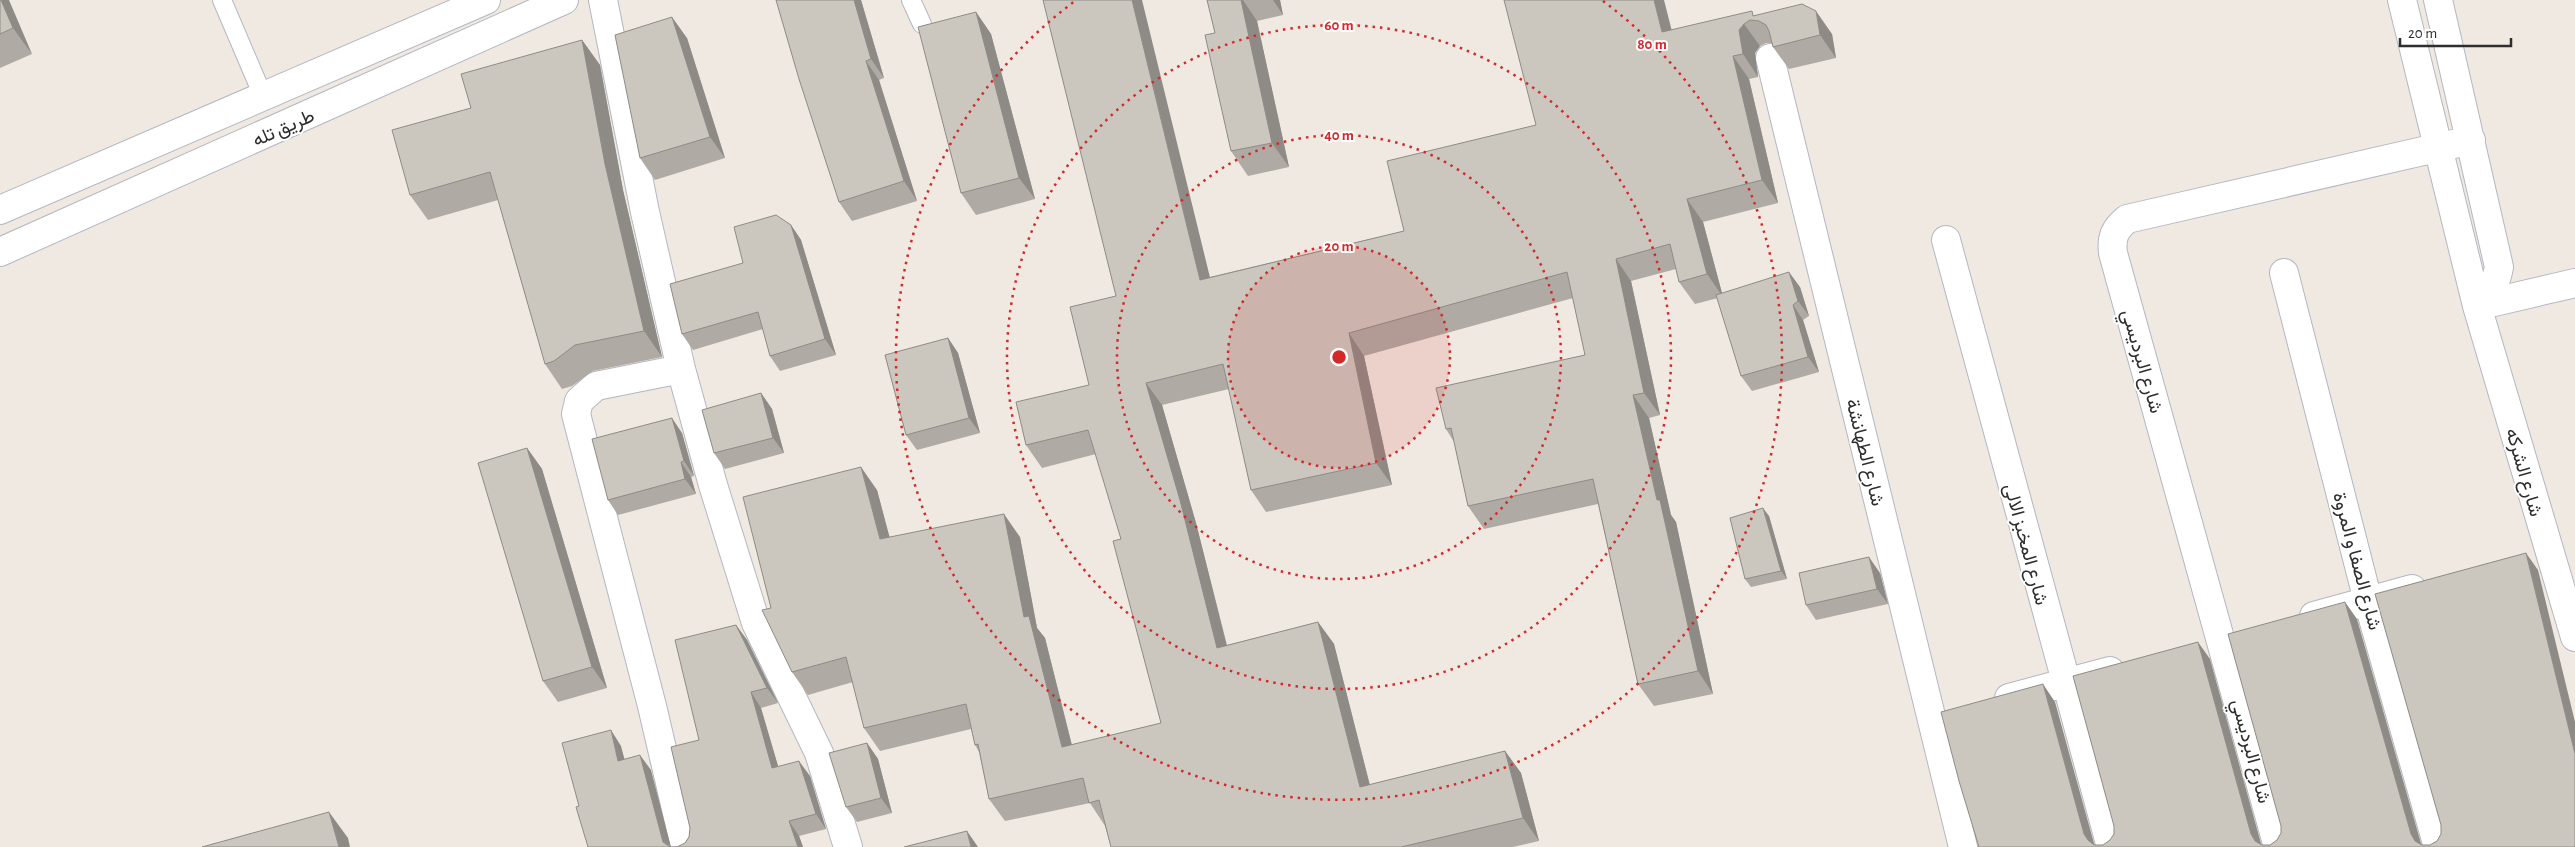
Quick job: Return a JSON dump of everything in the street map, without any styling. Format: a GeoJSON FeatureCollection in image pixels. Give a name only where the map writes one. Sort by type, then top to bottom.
{"type":"FeatureCollection","features":[{"type":"Feature","properties":{"kind":"street","name":"طريق تله"},"geometry":{"type":"LineString","coordinates":[[0,210],[486,0]]}},
{"type":"Feature","properties":{"kind":"street","name":"طريق تله"},"geometry":{"type":"LineString","coordinates":[[0,252],[564,0]]}},
{"type":"Feature","properties":{"kind":"street"},"geometry":{"type":"LineString","coordinates":[[603,0],[645,212],[681,369],[713,485],[756,623],[820,753],[848,847]]}},
{"type":"Feature","properties":{"kind":"street","name":"شارع الشركه"},"geometry":{"type":"LineString","coordinates":[[2402,0],[2437,148],[2539,554],[2575,637]]}},
{"type":"Feature","properties":{"kind":"street"},"geometry":{"type":"LineString","coordinates":[[2438,0],[2499,267],[2496,283],[2488,296],[2477,306]]}},
{"type":"Feature","properties":{"kind":"street","name":"شارع الطهانشة"},"geometry":{"type":"LineString","coordinates":[[1770,58],[1963,847]]}},
{"type":"Feature","properties":{"kind":"street"},"geometry":{"type":"LineString","coordinates":[[334,66],[350,97]]}},
{"type":"Feature","properties":{"kind":"street","name":"شارع البرديسي"},"geometry":{"type":"LineString","coordinates":[[2278,847],[2113,253],[2112,240],[2117,228],[2127,219],[2471,140]]}},
{"type":"Feature","properties":{"kind":"street","name":"شارع المخبز الالى"},"geometry":{"type":"LineString","coordinates":[[1946,240],[2111,847]]}},
{"type":"Feature","properties":{"kind":"street","name":"شارع الصفا و المروة"},"geometry":{"type":"LineString","coordinates":[[2284,273],[2368,602],[2438,847]]}},
{"type":"Feature","properties":{"kind":"street"},"geometry":{"type":"LineString","coordinates":[[2477,306],[2575,283]]}},
{"type":"Feature","properties":{"kind":"street"},"geometry":{"type":"LineString","coordinates":[[681,369],[596,386],[579,401],[576,414],[652,706],[685,847]]}},
{"type":"Feature","properties":{"kind":"street"},"geometry":{"type":"LineString","coordinates":[[2286,624],[2435,583]]}},
{"type":"Feature","properties":{"kind":"street"},"geometry":{"type":"LineString","coordinates":[[2194,649],[2250,634]]}},
{"type":"Feature","properties":{"kind":"street"},"geometry":{"type":"LineString","coordinates":[[1989,704],[2139,664]]}},
{"type":"Feature","properties":{"kind":"street"},"geometry":{"type":"LineString","coordinates":[[1932,719],[1960,712]]}},
{"type":"Feature","properties":{"kind":"lane"},"geometry":{"type":"LineString","coordinates":[[222,0],[263,96]]}},
{"type":"Feature","properties":{"kind":"lane"},"geometry":{"type":"LineString","coordinates":[[911,0],[922,24]]}},
{"type":"Feature","properties":{"kind":"building"},"geometry":{"type":"Polygon","coordinates":[[[0,0],[13,28],[0,34],[0,0]]]}},
{"type":"Feature","properties":{"kind":"building"},"geometry":{"type":"Polygon","coordinates":[[[776,0],[854,0],[871,59],[866,61],[904,181],[839,202],[799,79],[776,0]]]}},
{"type":"Feature","properties":{"kind":"building"},"geometry":{"type":"Polygon","coordinates":[[[1043,0],[1132,0],[1200,280],[1404,231],[1387,161],[1536,125],[1504,0],[1654,0],[1662,32],[1752,11],[1753,16],[1802,4],[1816,11],[1820,35],[1773,47],[1766,25],[1759,21],[1750,20],[1739,30],[1743,54],[1733,56],[1762,180],[1687,199],[1707,274],[1679,282],[1670,244],[1616,259],[1644,393],[1633,395],[1657,500],[1660,500],[1698,671],[1638,684],[1593,479],[1468,506],[1451,428],[1446,429],[1436,388],[1585,355],[1567,272],[1349,333],[1376,463],[1251,490],[1223,364],[1146,383],[1180,500],[1217,648],[1318,622],[1360,787],[1505,751],[1523,818],[1401,847],[1111,847],[1099,800],[1089,803],[1083,778],[989,799],[978,744],[975,745],[966,704],[864,728],[846,657],[792,672],[762,610],[771,608],[743,497],[861,467],[880,539],[1004,514],[1024,617],[1029,616],[1062,747],[1161,723],[1113,541],[1121,539],[1088,430],[1026,445],[1016,402],[1089,385],[1070,307],[1116,296],[1043,0]]]}},
{"type":"Feature","properties":{"kind":"building"},"geometry":{"type":"Polygon","coordinates":[[[1207,0],[1241,0],[1272,143],[1231,151],[1205,35],[1215,33],[1207,0]]]}},
{"type":"Feature","properties":{"kind":"building"},"geometry":{"type":"Polygon","coordinates":[[[976,12],[1019,178],[961,193],[918,27],[976,12]]]}},
{"type":"Feature","properties":{"kind":"building"},"geometry":{"type":"Polygon","coordinates":[[[672,17],[710,137],[640,158],[615,35],[672,17]]]}},
{"type":"Feature","properties":{"kind":"building"},"geometry":{"type":"Polygon","coordinates":[[[582,40],[605,164],[644,331],[575,345],[554,361],[545,364],[490,172],[410,195],[392,130],[471,108],[461,74],[582,40]]]}},
{"type":"Feature","properties":{"kind":"building"},"geometry":{"type":"Polygon","coordinates":[[[776,215],[791,225],[825,339],[770,356],[758,312],[682,334],[670,284],[743,263],[734,227],[776,215]]]}},
{"type":"Feature","properties":{"kind":"building"},"geometry":{"type":"Polygon","coordinates":[[[1789,272],[1798,301],[1793,305],[1808,357],[1741,376],[1716,295],[1789,272]]]}},
{"type":"Feature","properties":{"kind":"building"},"geometry":{"type":"Polygon","coordinates":[[[948,338],[969,418],[906,435],[885,355],[948,338]]]}},
{"type":"Feature","properties":{"kind":"building"},"geometry":{"type":"Polygon","coordinates":[[[761,393],[773,438],[714,453],[702,410],[761,393]]]}},
{"type":"Feature","properties":{"kind":"building"},"geometry":{"type":"Polygon","coordinates":[[[672,418],[684,461],[681,462],[685,479],[608,500],[592,439],[672,418]]]}},
{"type":"Feature","properties":{"kind":"building"},"geometry":{"type":"Polygon","coordinates":[[[527,448],[592,667],[543,681],[478,463],[527,448]]]}},
{"type":"Feature","properties":{"kind":"building"},"geometry":{"type":"Polygon","coordinates":[[[1763,508],[1781,571],[1745,579],[1730,518],[1763,508]]]}},
{"type":"Feature","properties":{"kind":"building"},"geometry":{"type":"Polygon","coordinates":[[[2526,553],[2575,754],[2575,847],[1979,847],[1941,712],[2043,684],[2084,834],[2094,845],[2103,845],[2114,834],[2114,826],[2073,676],[2198,642],[2251,834],[2255,841],[2262,845],[2270,845],[2277,840],[2281,833],[2281,826],[2228,634],[2345,602],[2411,834],[2415,841],[2422,845],[2430,845],[2437,841],[2441,834],[2441,825],[2375,594],[2526,553]]]}},
{"type":"Feature","properties":{"kind":"building"},"geometry":{"type":"Polygon","coordinates":[[[1869,557],[1877,589],[1806,605],[1799,573],[1869,557]]]}},
{"type":"Feature","properties":{"kind":"building"},"geometry":{"type":"Polygon","coordinates":[[[736,625],[767,688],[751,692],[772,768],[799,761],[816,814],[789,821],[798,847],[677,847],[685,843],[689,837],[690,828],[671,747],[699,740],[675,640],[736,625]]]}},
{"type":"Feature","properties":{"kind":"building"},"geometry":{"type":"Polygon","coordinates":[[[611,730],[618,761],[640,755],[663,842],[670,847],[588,847],[576,807],[579,806],[562,743],[611,730]]]}},
{"type":"Feature","properties":{"kind":"building"},"geometry":{"type":"Polygon","coordinates":[[[867,743],[881,798],[846,807],[829,753],[867,743]]]}},
{"type":"Feature","properties":{"kind":"building"},"geometry":{"type":"Polygon","coordinates":[[[329,812],[339,847],[202,847],[329,812]]]}},
{"type":"Feature","properties":{"kind":"building"},"geometry":{"type":"Polygon","coordinates":[[[967,831],[971,847],[904,847],[967,831]]]}}]}
